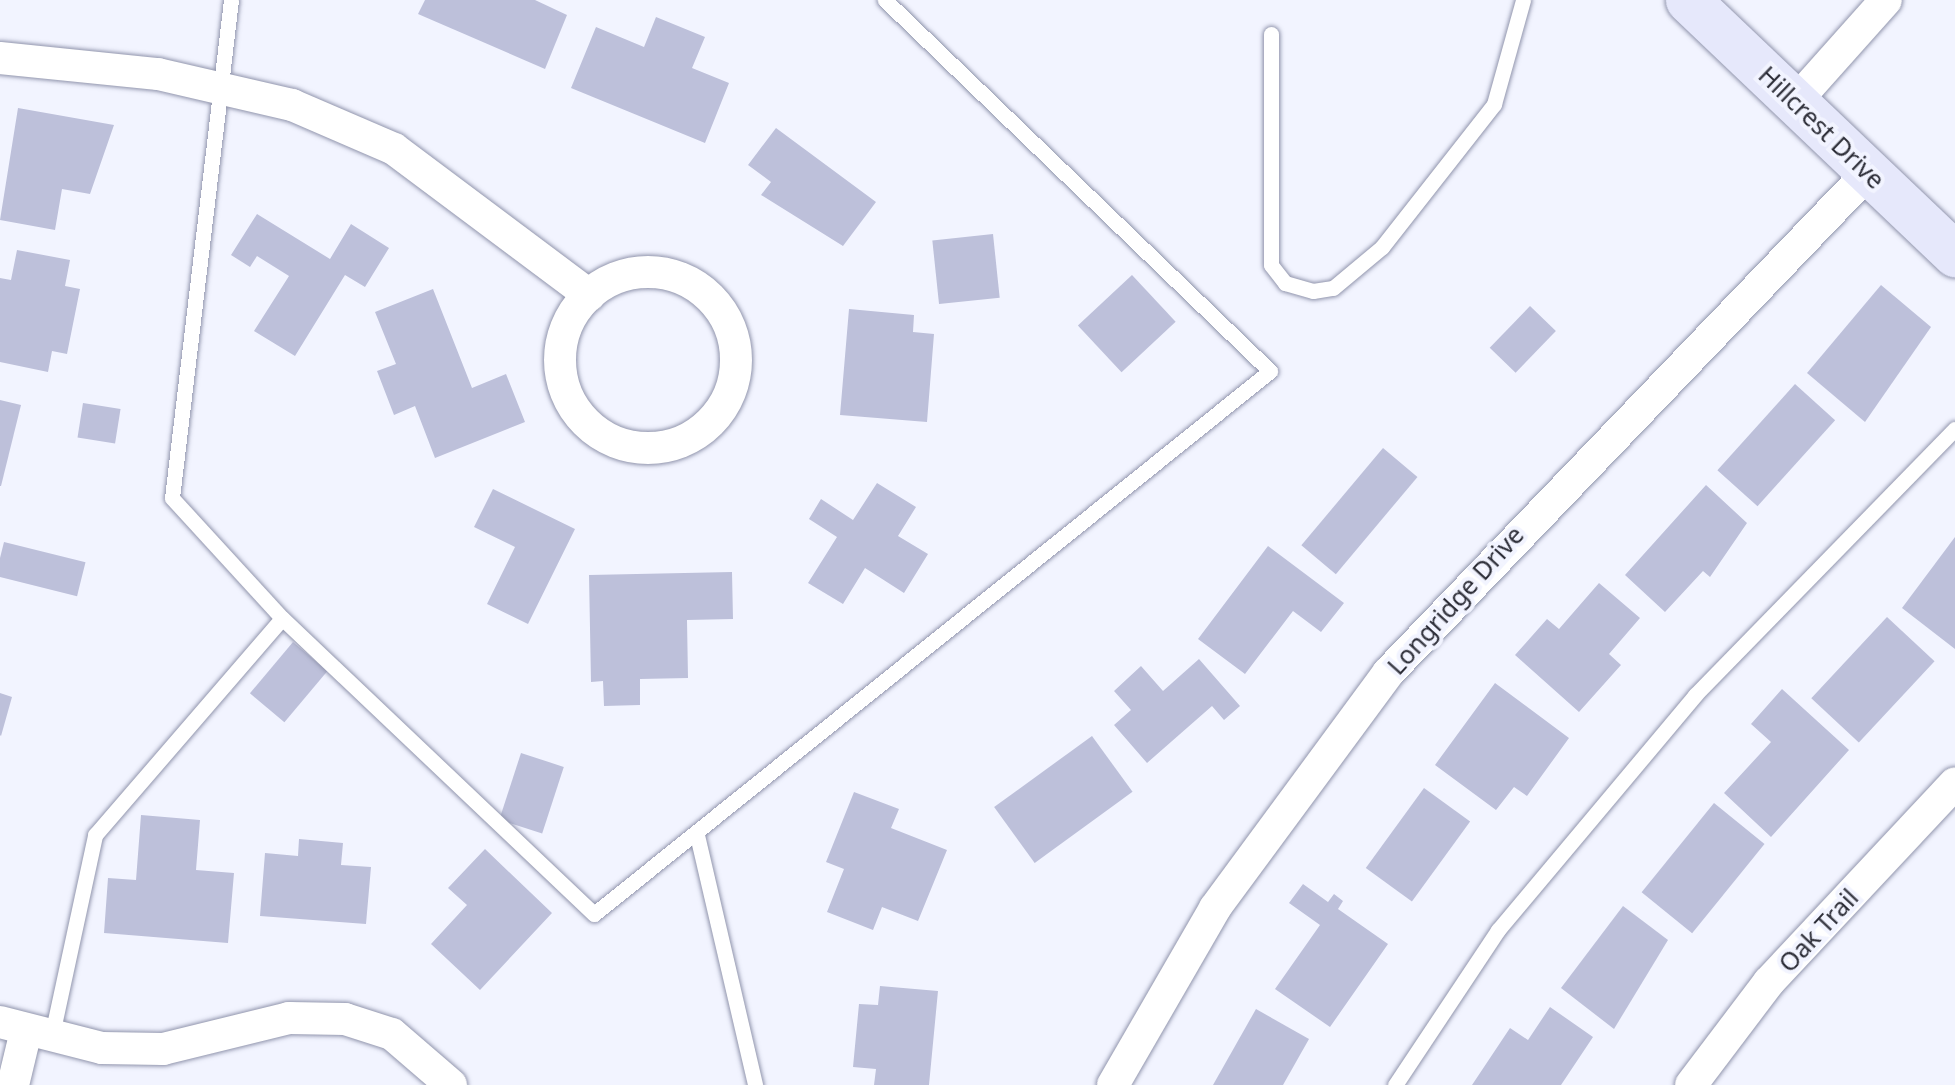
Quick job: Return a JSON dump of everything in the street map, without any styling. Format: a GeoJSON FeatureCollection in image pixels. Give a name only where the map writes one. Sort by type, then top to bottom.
{"type":"FeatureCollection","features":[{"type":"Feature","properties":{"kind":"street","name":"Hillcrest Drive"},"geometry":{"type":"LineString","coordinates":[[1688,0],[1955,254]]}},
{"type":"Feature","properties":{"kind":"street"},"geometry":{"type":"LineString","coordinates":[[1796,102],[1886,0]]}},
{"type":"Feature","properties":{"kind":"street"},"geometry":{"type":"LineString","coordinates":[[0,58],[222,85],[394,149],[589,295]]}},
{"type":"Feature","properties":{"kind":"street","name":"Longridge Drive"},"geometry":{"type":"LineString","coordinates":[[1113,1085],[1215,908],[1388,672],[1868,172]]}},
{"type":"Feature","properties":{"kind":"street"},"geometry":{"type":"LineString","coordinates":[[666,274],[720,310],[737,367],[704,429],[658,448],[632,447],[595,432],[576,410],[560,360],[564,332],[589,295],[616,278],[666,274]]}},
{"type":"Feature","properties":{"kind":"street","name":"Oak Trail"},"geometry":{"type":"LineString","coordinates":[[1691,1085],[1769,982],[1955,784]]}},
{"type":"Feature","properties":{"kind":"street"},"geometry":{"type":"LineString","coordinates":[[14,1085],[26,1031],[164,1048],[289,1018],[345,1018],[392,1034],[451,1085]]}},
{"type":"Feature","properties":{"kind":"lane"},"geometry":{"type":"LineString","coordinates":[[231,0],[172,498],[282,618],[594,914],[1270,371],[885,0]]}},
{"type":"Feature","properties":{"kind":"lane"},"geometry":{"type":"LineString","coordinates":[[1271,34],[1271,265],[1285,282],[1334,288],[1382,247],[1494,104],[1523,0]]}},
{"type":"Feature","properties":{"kind":"lane"},"geometry":{"type":"LineString","coordinates":[[1395,1085],[1498,930],[1695,695],[1955,428]]}},
{"type":"Feature","properties":{"kind":"lane"},"geometry":{"type":"LineString","coordinates":[[26,1031],[95,835],[282,618]]}},
{"type":"Feature","properties":{"kind":"lane"},"geometry":{"type":"LineString","coordinates":[[697,835],[755,1085]]}},
{"type":"Feature","properties":{"kind":"building"},"geometry":{"type":"Polygon","coordinates":[[[425,0],[535,0],[567,15],[545,69],[418,14],[425,0]]]}},
{"type":"Feature","properties":{"kind":"building"},"geometry":{"type":"Polygon","coordinates":[[[656,17],[705,37],[692,68],[729,83],[705,143],[571,88],[596,27],[644,47],[656,17]]]}},
{"type":"Feature","properties":{"kind":"building"},"geometry":{"type":"Polygon","coordinates":[[[18,108],[114,125],[90,194],[62,189],[55,230],[0,220],[18,108]]]}},
{"type":"Feature","properties":{"kind":"building"},"geometry":{"type":"Polygon","coordinates":[[[776,128],[876,202],[843,246],[761,195],[771,182],[748,165],[776,128]]]}},
{"type":"Feature","properties":{"kind":"building"},"geometry":{"type":"Polygon","coordinates":[[[257,214],[330,259],[351,224],[389,248],[365,287],[345,275],[295,356],[254,331],[289,276],[257,256],[250,267],[231,255],[257,214]]]}},
{"type":"Feature","properties":{"kind":"building"},"geometry":{"type":"Polygon","coordinates":[[[993,234],[1000,298],[939,304],[932,240],[993,234]]]}},
{"type":"Feature","properties":{"kind":"building"},"geometry":{"type":"Polygon","coordinates":[[[17,250],[70,260],[65,286],[80,289],[67,354],[52,351],[48,372],[0,362],[0,278],[11,280],[17,250]]]}},
{"type":"Feature","properties":{"kind":"building"},"geometry":{"type":"Polygon","coordinates":[[[1132,275],[1176,322],[1122,372],[1078,325],[1132,275]]]}},
{"type":"Feature","properties":{"kind":"building"},"geometry":{"type":"Polygon","coordinates":[[[1881,285],[1931,327],[1865,422],[1807,373],[1881,285]]]}},
{"type":"Feature","properties":{"kind":"building"},"geometry":{"type":"Polygon","coordinates":[[[433,289],[472,388],[506,374],[525,422],[435,458],[415,406],[394,415],[377,371],[396,364],[375,312],[433,289]]]}},
{"type":"Feature","properties":{"kind":"building"},"geometry":{"type":"Polygon","coordinates":[[[1530,306],[1556,331],[1516,373],[1490,348],[1530,306]]]}},
{"type":"Feature","properties":{"kind":"building"},"geometry":{"type":"Polygon","coordinates":[[[849,309],[914,315],[913,332],[934,334],[927,422],[840,415],[849,309]]]}},
{"type":"Feature","properties":{"kind":"building"},"geometry":{"type":"Polygon","coordinates":[[[1795,384],[1835,420],[1758,506],[1717,470],[1795,384]]]}},
{"type":"Feature","properties":{"kind":"building"},"geometry":{"type":"Polygon","coordinates":[[[0,400],[21,405],[1,486],[0,486],[0,400]]]}},
{"type":"Feature","properties":{"kind":"building"},"geometry":{"type":"Polygon","coordinates":[[[83,403],[121,409],[115,444],[78,438],[83,403]]]}},
{"type":"Feature","properties":{"kind":"building"},"geometry":{"type":"Polygon","coordinates":[[[1383,448],[1417,477],[1336,574],[1301,545],[1383,448]]]}},
{"type":"Feature","properties":{"kind":"building"},"geometry":{"type":"Polygon","coordinates":[[[877,483],[916,507],[898,536],[928,554],[904,593],[865,568],[843,604],[808,583],[837,537],[809,519],[821,499],[853,520],[877,483]]]}},
{"type":"Feature","properties":{"kind":"building"},"geometry":{"type":"Polygon","coordinates":[[[1706,485],[1747,523],[1710,577],[1703,571],[1665,612],[1625,575],[1706,485]]]}},
{"type":"Feature","properties":{"kind":"building"},"geometry":{"type":"Polygon","coordinates":[[[493,489],[575,529],[528,624],[487,604],[515,547],[474,527],[493,489]]]}},
{"type":"Feature","properties":{"kind":"building"},"geometry":{"type":"Polygon","coordinates":[[[1955,537],[1955,649],[1902,608],[1955,537]]]}},
{"type":"Feature","properties":{"kind":"building"},"geometry":{"type":"Polygon","coordinates":[[[4,542],[86,562],[77,596],[0,577],[4,542]]]}},
{"type":"Feature","properties":{"kind":"building"},"geometry":{"type":"Polygon","coordinates":[[[1268,546],[1344,603],[1321,632],[1293,611],[1245,674],[1198,639],[1268,546]]]}},
{"type":"Feature","properties":{"kind":"building"},"geometry":{"type":"Polygon","coordinates":[[[732,572],[733,619],[687,620],[688,678],[640,679],[640,705],[604,706],[603,681],[591,682],[589,575],[732,572]]]}},
{"type":"Feature","properties":{"kind":"building"},"geometry":{"type":"Polygon","coordinates":[[[1599,583],[1640,618],[1609,654],[1621,665],[1579,712],[1515,655],[1547,619],[1559,629],[1599,583]]]}},
{"type":"Feature","properties":{"kind":"building"},"geometry":{"type":"Polygon","coordinates":[[[1887,617],[1935,661],[1859,743],[1811,698],[1887,617]]]}},
{"type":"Feature","properties":{"kind":"building"},"geometry":{"type":"Polygon","coordinates":[[[293,642],[327,671],[284,722],[250,693],[293,642]]]}},
{"type":"Feature","properties":{"kind":"building"},"geometry":{"type":"Polygon","coordinates":[[[1199,659],[1240,706],[1224,720],[1212,706],[1147,763],[1114,725],[1131,710],[1114,691],[1141,666],[1163,691],[1199,659]]]}},
{"type":"Feature","properties":{"kind":"building"},"geometry":{"type":"Polygon","coordinates":[[[1495,683],[1569,738],[1527,796],[1514,787],[1496,810],[1435,765],[1495,683]]]}},
{"type":"Feature","properties":{"kind":"building"},"geometry":{"type":"Polygon","coordinates":[[[1782,689],[1849,750],[1771,837],[1724,793],[1771,742],[1751,724],[1782,689]]]}},
{"type":"Feature","properties":{"kind":"building"},"geometry":{"type":"Polygon","coordinates":[[[0,693],[12,697],[1,736],[0,735],[0,693]]]}},
{"type":"Feature","properties":{"kind":"building"},"geometry":{"type":"Polygon","coordinates":[[[1092,736],[1133,792],[1035,863],[994,807],[1092,736]]]}},
{"type":"Feature","properties":{"kind":"building"},"geometry":{"type":"Polygon","coordinates":[[[521,753],[564,767],[542,833],[499,820],[521,753]]]}},
{"type":"Feature","properties":{"kind":"building"},"geometry":{"type":"Polygon","coordinates":[[[1424,788],[1470,822],[1412,902],[1366,868],[1424,788]]]}},
{"type":"Feature","properties":{"kind":"building"},"geometry":{"type":"Polygon","coordinates":[[[854,792],[899,809],[891,828],[947,850],[918,921],[882,907],[873,930],[827,912],[844,869],[826,862],[854,792]]]}},
{"type":"Feature","properties":{"kind":"building"},"geometry":{"type":"Polygon","coordinates":[[[1714,803],[1765,844],[1692,933],[1642,892],[1714,803]]]}},
{"type":"Feature","properties":{"kind":"building"},"geometry":{"type":"Polygon","coordinates":[[[141,815],[200,820],[196,870],[234,873],[228,943],[104,933],[108,878],[136,880],[141,815]]]}},
{"type":"Feature","properties":{"kind":"building"},"geometry":{"type":"Polygon","coordinates":[[[299,839],[343,843],[341,865],[371,867],[366,924],[260,916],[265,853],[298,856],[299,839]]]}},
{"type":"Feature","properties":{"kind":"building"},"geometry":{"type":"Polygon","coordinates":[[[485,849],[552,913],[480,990],[431,944],[467,905],[448,888],[485,849]]]}},
{"type":"Feature","properties":{"kind":"building"},"geometry":{"type":"Polygon","coordinates":[[[1303,884],[1328,902],[1334,894],[1343,901],[1338,909],[1388,944],[1330,1027],[1275,989],[1320,925],[1289,903],[1303,884]]]}},
{"type":"Feature","properties":{"kind":"building"},"geometry":{"type":"Polygon","coordinates":[[[1623,906],[1668,940],[1614,1029],[1561,988],[1623,906]]]}},
{"type":"Feature","properties":{"kind":"building"},"geometry":{"type":"Polygon","coordinates":[[[880,986],[938,991],[929,1085],[874,1085],[876,1069],[853,1067],[859,1004],[878,1005],[880,986]]]}},
{"type":"Feature","properties":{"kind":"building"},"geometry":{"type":"Polygon","coordinates":[[[1550,1007],[1593,1037],[1561,1085],[1472,1085],[1510,1028],[1528,1040],[1550,1007]]]}},
{"type":"Feature","properties":{"kind":"building"},"geometry":{"type":"Polygon","coordinates":[[[1256,1009],[1309,1039],[1283,1085],[1213,1085],[1256,1009]]]}}]}
